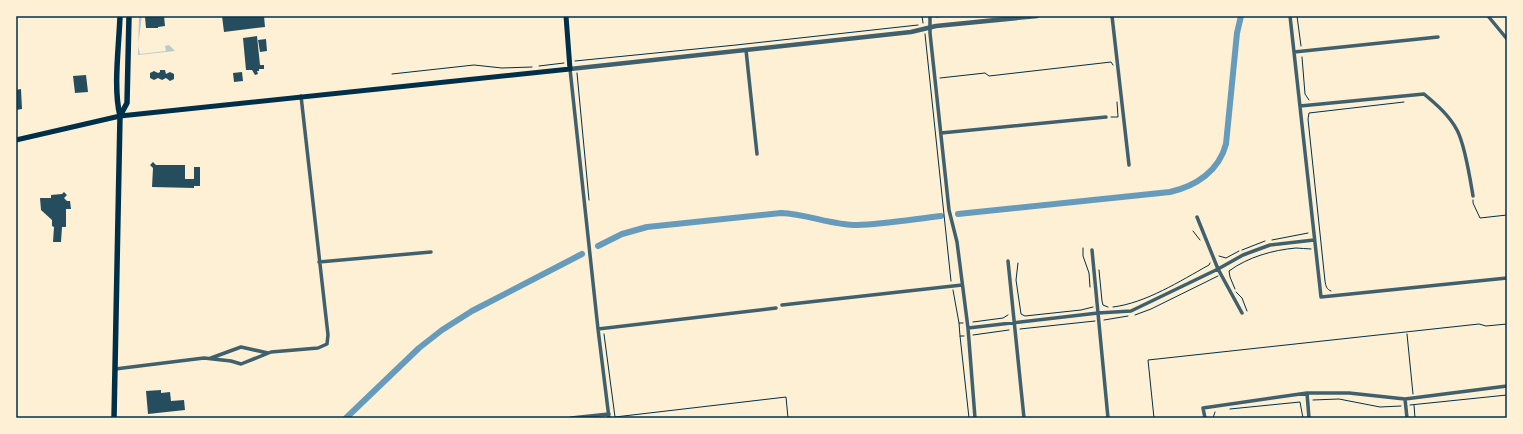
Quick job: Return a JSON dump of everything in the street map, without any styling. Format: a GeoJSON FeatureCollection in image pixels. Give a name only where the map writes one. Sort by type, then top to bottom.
{"type":"FeatureCollection","features":[{"type":"Feature","properties":{"kind":"main road"},"geometry":{"type":"LineString","coordinates":[[114,418],[120,116],[117,102],[120,16]]}},
{"type":"Feature","properties":{"kind":"main road"},"geometry":{"type":"LineString","coordinates":[[120,116],[127,103],[129,16]]}},
{"type":"Feature","properties":{"kind":"main road"},"geometry":{"type":"LineString","coordinates":[[16,140],[120,116],[573,69],[570,62],[566,16]]}},
{"type":"Feature","properties":{"kind":"street"},"geometry":{"type":"LineString","coordinates":[[930,16],[949,210],[957,242],[968,328],[975,418]]}},
{"type":"Feature","properties":{"kind":"street"},"geometry":{"type":"LineString","coordinates":[[571,418],[609,416],[588,242],[573,69],[911,32],[930,28],[1037,16]]}},
{"type":"Feature","properties":{"kind":"street"},"geometry":{"type":"LineString","coordinates":[[1112,16],[1129,165]]}},
{"type":"Feature","properties":{"kind":"street"},"geometry":{"type":"LineString","coordinates":[[1290,16],[1321,297],[1507,278]]}},
{"type":"Feature","properties":{"kind":"street"},"geometry":{"type":"LineString","coordinates":[[1488,16],[1507,39]]}},
{"type":"Feature","properties":{"kind":"street"},"geometry":{"type":"LineString","coordinates":[[1294,52],[1438,37]]}},
{"type":"Feature","properties":{"kind":"street"},"geometry":{"type":"LineString","coordinates":[[746,50],[757,154]]}},
{"type":"Feature","properties":{"kind":"street"},"geometry":{"type":"LineString","coordinates":[[1300,106],[1424,94],[1441,109],[1458,130],[1465,155],[1473,196]]}},
{"type":"Feature","properties":{"kind":"street"},"geometry":{"type":"LineString","coordinates":[[115,369],[208,359],[231,361],[241,364],[268,353],[318,348],[327,344],[328,335],[302,96]]}},
{"type":"Feature","properties":{"kind":"street"},"geometry":{"type":"LineString","coordinates":[[941,133],[1106,117]]}},
{"type":"Feature","properties":{"kind":"street"},"geometry":{"type":"LineString","coordinates":[[1197,217],[1218,269],[1242,313]]}},
{"type":"Feature","properties":{"kind":"street"},"geometry":{"type":"LineString","coordinates":[[968,328],[1131,310],[1218,269],[1243,255],[1270,245],[1314,240]]}},
{"type":"Feature","properties":{"kind":"street"},"geometry":{"type":"LineString","coordinates":[[1092,250],[1108,418]]}},
{"type":"Feature","properties":{"kind":"street"},"geometry":{"type":"LineString","coordinates":[[319,262],[431,252]]}},
{"type":"Feature","properties":{"kind":"street"},"geometry":{"type":"LineString","coordinates":[[1008,261],[1024,418]]}},
{"type":"Feature","properties":{"kind":"street"},"geometry":{"type":"LineString","coordinates":[[782,305],[962,285]]}},
{"type":"Feature","properties":{"kind":"street"},"geometry":{"type":"LineString","coordinates":[[598,329],[776,308]]}},
{"type":"Feature","properties":{"kind":"street"},"geometry":{"type":"LineString","coordinates":[[208,359],[241,347],[268,353]]}},
{"type":"Feature","properties":{"kind":"street"},"geometry":{"type":"LineString","coordinates":[[1204,418],[1203,408],[1307,393],[1348,393],[1405,399],[1507,386]]}},
{"type":"Feature","properties":{"kind":"street"},"geometry":{"type":"LineString","coordinates":[[1307,393],[1309,418]]}},
{"type":"Feature","properties":{"kind":"street"},"geometry":{"type":"LineString","coordinates":[[1405,399],[1407,418]]}},
{"type":"Feature","properties":{"kind":"path"},"geometry":{"type":"LineString","coordinates":[[922,16],[948,264],[959,323]]}},
{"type":"Feature","properties":{"kind":"path"},"geometry":{"type":"LineString","coordinates":[[1297,16],[1305,94],[1309,99],[1309,106]]}},
{"type":"Feature","properties":{"kind":"path"},"geometry":{"type":"LineString","coordinates":[[392,74],[474,65],[517,68],[896,27],[921,24],[923,21]]}},
{"type":"Feature","properties":{"kind":"path"},"geometry":{"type":"LineString","coordinates":[[929,79],[985,73],[989,76],[1111,62],[1113,66]]}},
{"type":"Feature","properties":{"kind":"path"},"geometry":{"type":"LineString","coordinates":[[573,69],[589,200]]}},
{"type":"Feature","properties":{"kind":"path"},"geometry":{"type":"LineString","coordinates":[[1106,117],[1118,117],[1117,102]]}},
{"type":"Feature","properties":{"kind":"path"},"geometry":{"type":"LineString","coordinates":[[1336,291],[1328,290],[1325,281],[1308,119],[1309,113],[1404,102]]}},
{"type":"Feature","properties":{"kind":"path"},"geometry":{"type":"LineString","coordinates":[[1473,196],[1473,203],[1480,218],[1507,215]]}},
{"type":"Feature","properties":{"kind":"path"},"geometry":{"type":"LineString","coordinates":[[1193,231],[1202,241]]}},
{"type":"Feature","properties":{"kind":"path"},"geometry":{"type":"LineString","coordinates":[[1083,248],[1083,256],[1089,273],[1091,291]]}},
{"type":"Feature","properties":{"kind":"path"},"geometry":{"type":"LineString","coordinates":[[969,418],[960,336],[1099,321],[1139,314],[1253,258],[1264,254],[1297,248],[1315,248]]}},
{"type":"Feature","properties":{"kind":"path"},"geometry":{"type":"LineString","coordinates":[[1100,270],[1103,305],[1105,307],[1124,306],[1146,298],[1209,265],[1210,260]]}},
{"type":"Feature","properties":{"kind":"path"},"geometry":{"type":"LineString","coordinates":[[1018,263],[1016,280],[1021,314],[1025,316],[1082,310],[1097,306]]}},
{"type":"Feature","properties":{"kind":"path"},"geometry":{"type":"LineString","coordinates":[[1229,271],[1236,291],[1245,304],[1247,312]]}},
{"type":"Feature","properties":{"kind":"path"},"geometry":{"type":"LineString","coordinates":[[1154,418],[1148,360],[1479,324],[1486,326],[1507,324]]}},
{"type":"Feature","properties":{"kind":"path"},"geometry":{"type":"LineString","coordinates":[[602,328],[605,339],[615,417],[786,398],[788,418]]}},
{"type":"Feature","properties":{"kind":"path"},"geometry":{"type":"LineString","coordinates":[[1407,333],[1416,418]]}},
{"type":"Feature","properties":{"kind":"path"},"geometry":{"type":"LineString","coordinates":[[1226,410],[1300,402],[1303,418]]}},
{"type":"Feature","properties":{"kind":"path"},"geometry":{"type":"LineString","coordinates":[[1213,418],[1214,412],[1218,411]]}},
{"type":"Feature","properties":{"kind":"shaded area"},"geometry":{"type":"Polygon","coordinates":[[[139,16],[142,16],[138,43],[139,16]]]}},
{"type":"Feature","properties":{"kind":"shaded area"},"geometry":{"type":"Polygon","coordinates":[[[169,45],[175,51],[138,55],[138,46],[140,54],[166,51],[165,46],[169,45]]]}},
{"type":"Feature","properties":{"kind":"building"},"geometry":{"type":"Polygon","coordinates":[[[164,16],[165,26],[158,28],[146,28],[145,17],[164,16]]]}},
{"type":"Feature","properties":{"kind":"building"},"geometry":{"type":"Polygon","coordinates":[[[222,16],[264,16],[265,27],[224,32],[222,16]]]}},
{"type":"Feature","properties":{"kind":"building"},"geometry":{"type":"Polygon","coordinates":[[[257,36],[260,65],[264,65],[264,69],[259,69],[259,71],[257,71],[258,74],[255,75],[252,70],[246,70],[243,38],[257,36]]]}},
{"type":"Feature","properties":{"kind":"building"},"geometry":{"type":"Polygon","coordinates":[[[266,39],[267,51],[260,52],[258,40],[266,39]]]}},
{"type":"Feature","properties":{"kind":"building"},"geometry":{"type":"Polygon","coordinates":[[[160,70],[165,70],[166,74],[170,72],[174,74],[174,79],[170,81],[166,78],[162,80],[158,78],[154,80],[150,78],[150,73],[154,71],[158,73],[160,70]]]}},
{"type":"Feature","properties":{"kind":"building"},"geometry":{"type":"Polygon","coordinates":[[[242,72],[243,81],[234,82],[233,73],[242,72]]]}},
{"type":"Feature","properties":{"kind":"building"},"geometry":{"type":"Polygon","coordinates":[[[86,75],[88,92],[75,93],[73,76],[86,75]]]}},
{"type":"Feature","properties":{"kind":"building"},"geometry":{"type":"Polygon","coordinates":[[[21,89],[22,109],[16,110],[16,90],[21,89]]]}},
{"type":"Feature","properties":{"kind":"building"},"geometry":{"type":"Polygon","coordinates":[[[153,162],[156,165],[185,165],[185,179],[194,179],[194,167],[200,167],[200,186],[194,186],[194,188],[152,187],[153,168],[150,165],[153,162]]]}},
{"type":"Feature","properties":{"kind":"building"},"geometry":{"type":"Polygon","coordinates":[[[64,192],[67,195],[64,198],[67,201],[70,201],[71,209],[66,209],[66,227],[62,227],[61,242],[53,242],[54,227],[52,226],[52,220],[41,210],[40,198],[51,198],[51,195],[62,194],[64,192]]]}},
{"type":"Feature","properties":{"kind":"building"},"geometry":{"type":"Polygon","coordinates":[[[161,390],[161,393],[170,392],[171,401],[184,400],[185,410],[148,414],[146,391],[161,390]]]}},
{"type":"Feature","properties":{"kind":"waterway"},"geometry":{"type":"LineString","coordinates":[[958,214],[1170,192],[1189,186],[1205,176],[1218,162],[1223,154],[1226,144],[1237,33],[1241,16]]}},
{"type":"Feature","properties":{"kind":"waterway"},"geometry":{"type":"LineString","coordinates":[[598,246],[622,234],[647,227],[781,213],[800,215],[848,225],[888,223],[941,216]]}},
{"type":"Feature","properties":{"kind":"waterway"},"geometry":{"type":"LineString","coordinates":[[346,418],[419,348],[442,330],[472,311],[582,254]]}}]}
